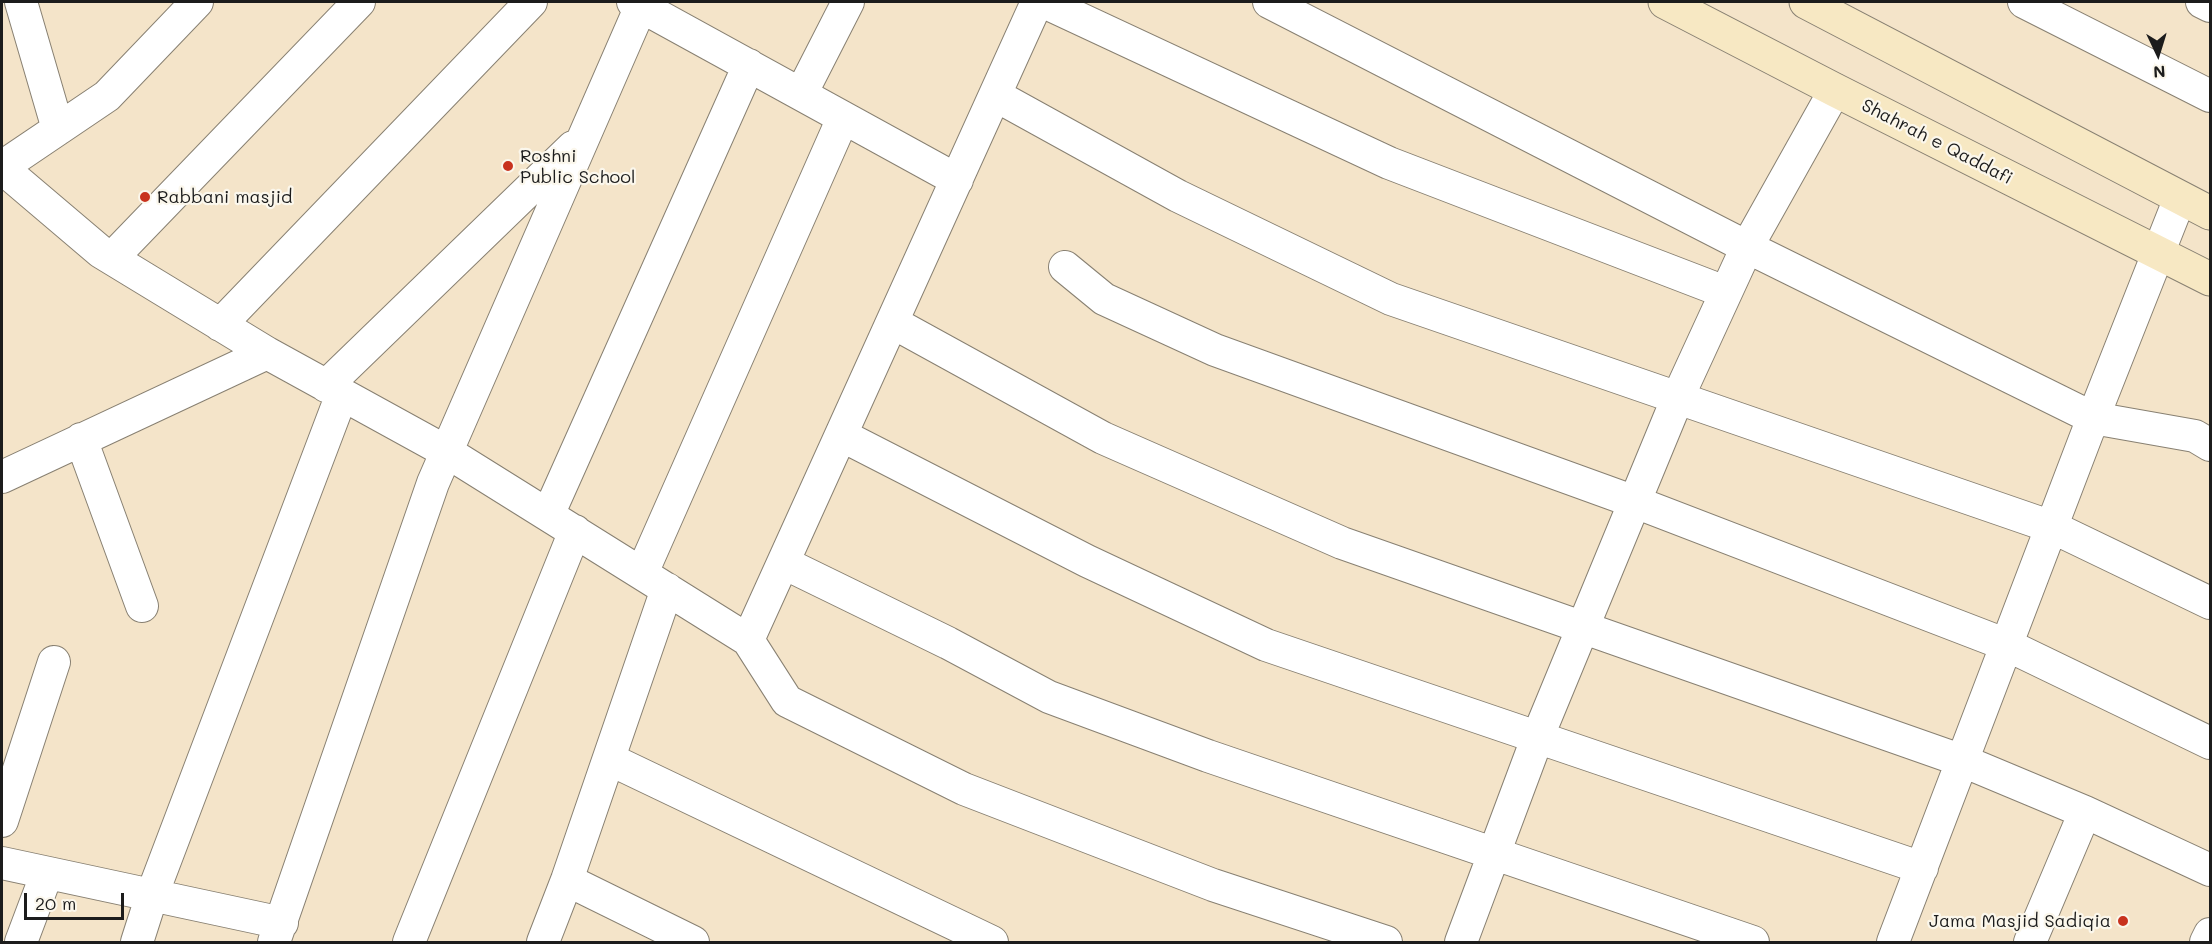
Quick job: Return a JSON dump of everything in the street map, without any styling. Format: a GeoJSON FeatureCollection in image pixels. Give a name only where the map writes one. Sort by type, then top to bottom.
{"type":"FeatureCollection","features":[{"type":"Feature","properties":{"kind":"main road","name":"Shahrah e Qaddafi"},"geometry":{"type":"LineString","coordinates":[[1665,2],[2211,279]]}},
{"type":"Feature","properties":{"kind":"main road"},"geometry":{"type":"LineString","coordinates":[[1806,2],[2211,213]]}},
{"type":"Feature","properties":{"kind":"street"},"geometry":{"type":"LineString","coordinates":[[21,2],[58,129]]}},
{"type":"Feature","properties":{"kind":"street"},"geometry":{"type":"LineString","coordinates":[[197,2],[108,96],[2,168],[101,252],[267,353],[447,452],[748,640],[787,701],[964,789],[1213,885],[1386,942]]}},
{"type":"Feature","properties":{"kind":"street"},"geometry":{"type":"LineString","coordinates":[[112,258],[359,2]]}},
{"type":"Feature","properties":{"kind":"street"},"geometry":{"type":"LineString","coordinates":[[220,325],[531,2]]}},
{"type":"Feature","properties":{"kind":"street"},"geometry":{"type":"LineString","coordinates":[[801,94],[848,2]]}},
{"type":"Feature","properties":{"kind":"street"},"geometry":{"type":"LineString","coordinates":[[748,640],[1037,2]]}},
{"type":"Feature","properties":{"kind":"street"},"geometry":{"type":"LineString","coordinates":[[1044,2],[1389,163],[1725,292]]}},
{"type":"Feature","properties":{"kind":"street"},"geometry":{"type":"LineString","coordinates":[[1269,2],[1747,248],[2093,418],[2195,436],[2211,445]]}},
{"type":"Feature","properties":{"kind":"street"},"geometry":{"type":"LineString","coordinates":[[2024,2],[2211,96]]}},
{"type":"Feature","properties":{"kind":"street"},"geometry":{"type":"LineString","coordinates":[[2202,2],[2211,6]]}},
{"type":"Feature","properties":{"kind":"street"},"geometry":{"type":"LineString","coordinates":[[2,863],[152,895],[278,933],[433,483],[584,137],[637,4],[957,180]]}},
{"type":"Feature","properties":{"kind":"street"},"geometry":{"type":"LineString","coordinates":[[548,515],[749,65]]}},
{"type":"Feature","properties":{"kind":"street"},"geometry":{"type":"LineString","coordinates":[[1461,942],[1538,736],[1678,398],[1747,248],[1835,90]]}},
{"type":"Feature","properties":{"kind":"street"},"geometry":{"type":"LineString","coordinates":[[995,95],[1178,196],[1391,298],[2052,527],[2211,603]]}},
{"type":"Feature","properties":{"kind":"street"},"geometry":{"type":"LineString","coordinates":[[543,942],[609,759],[655,581],[843,118]]}},
{"type":"Feature","properties":{"kind":"street"},"geometry":{"type":"LineString","coordinates":[[137,942],[334,390],[584,137]]}},
{"type":"Feature","properties":{"kind":"street"},"geometry":{"type":"LineString","coordinates":[[1893,942],[2093,418],[2180,198]]}},
{"type":"Feature","properties":{"kind":"street"},"geometry":{"type":"LineString","coordinates":[[1065,267],[1104,298],[1215,350],[1635,502],[2007,645],[2211,743]]}},
{"type":"Feature","properties":{"kind":"street"},"geometry":{"type":"LineString","coordinates":[[892,322],[1103,438],[1342,543],[1963,761],[2085,812],[2211,870]]}},
{"type":"Feature","properties":{"kind":"street"},"geometry":{"type":"LineString","coordinates":[[2,477],[267,353]]}},
{"type":"Feature","properties":{"kind":"street"},"geometry":{"type":"LineString","coordinates":[[841,435],[1087,561],[1266,645],[1922,868]]}},
{"type":"Feature","properties":{"kind":"street"},"geometry":{"type":"LineString","coordinates":[[81,439],[142,606]]}},
{"type":"Feature","properties":{"kind":"street"},"geometry":{"type":"LineString","coordinates":[[409,942],[574,531]]}},
{"type":"Feature","properties":{"kind":"street"},"geometry":{"type":"LineString","coordinates":[[784,563],[948,643],[1048,697],[1208,756],[1753,942]]}},
{"type":"Feature","properties":{"kind":"street"},"geometry":{"type":"LineString","coordinates":[[2,821],[54,662]]}},
{"type":"Feature","properties":{"kind":"street"},"geometry":{"type":"LineString","coordinates":[[609,759],[992,942]]}},
{"type":"Feature","properties":{"kind":"street"},"geometry":{"type":"LineString","coordinates":[[2030,942],[2085,812]]}},
{"type":"Feature","properties":{"kind":"street"},"geometry":{"type":"LineString","coordinates":[[21,942],[47,873]]}},
{"type":"Feature","properties":{"kind":"street"},"geometry":{"type":"LineString","coordinates":[[567,880],[693,942]]}},
{"type":"Feature","properties":{"kind":"street"},"geometry":{"type":"LineString","coordinates":[[2206,942],[2211,934]]}},
{"type":"Feature","properties":{"kind":"place","name":"Roshni Public School"},"geometry":{"type":"Point","coordinates":[508,166]}},
{"type":"Feature","properties":{"kind":"place","name":"Rabbani masjid"},"geometry":{"type":"Point","coordinates":[145,197]}},
{"type":"Feature","properties":{"kind":"place","name":"Jama Masjid Sadiqia"},"geometry":{"type":"Point","coordinates":[2123,921]}}]}
